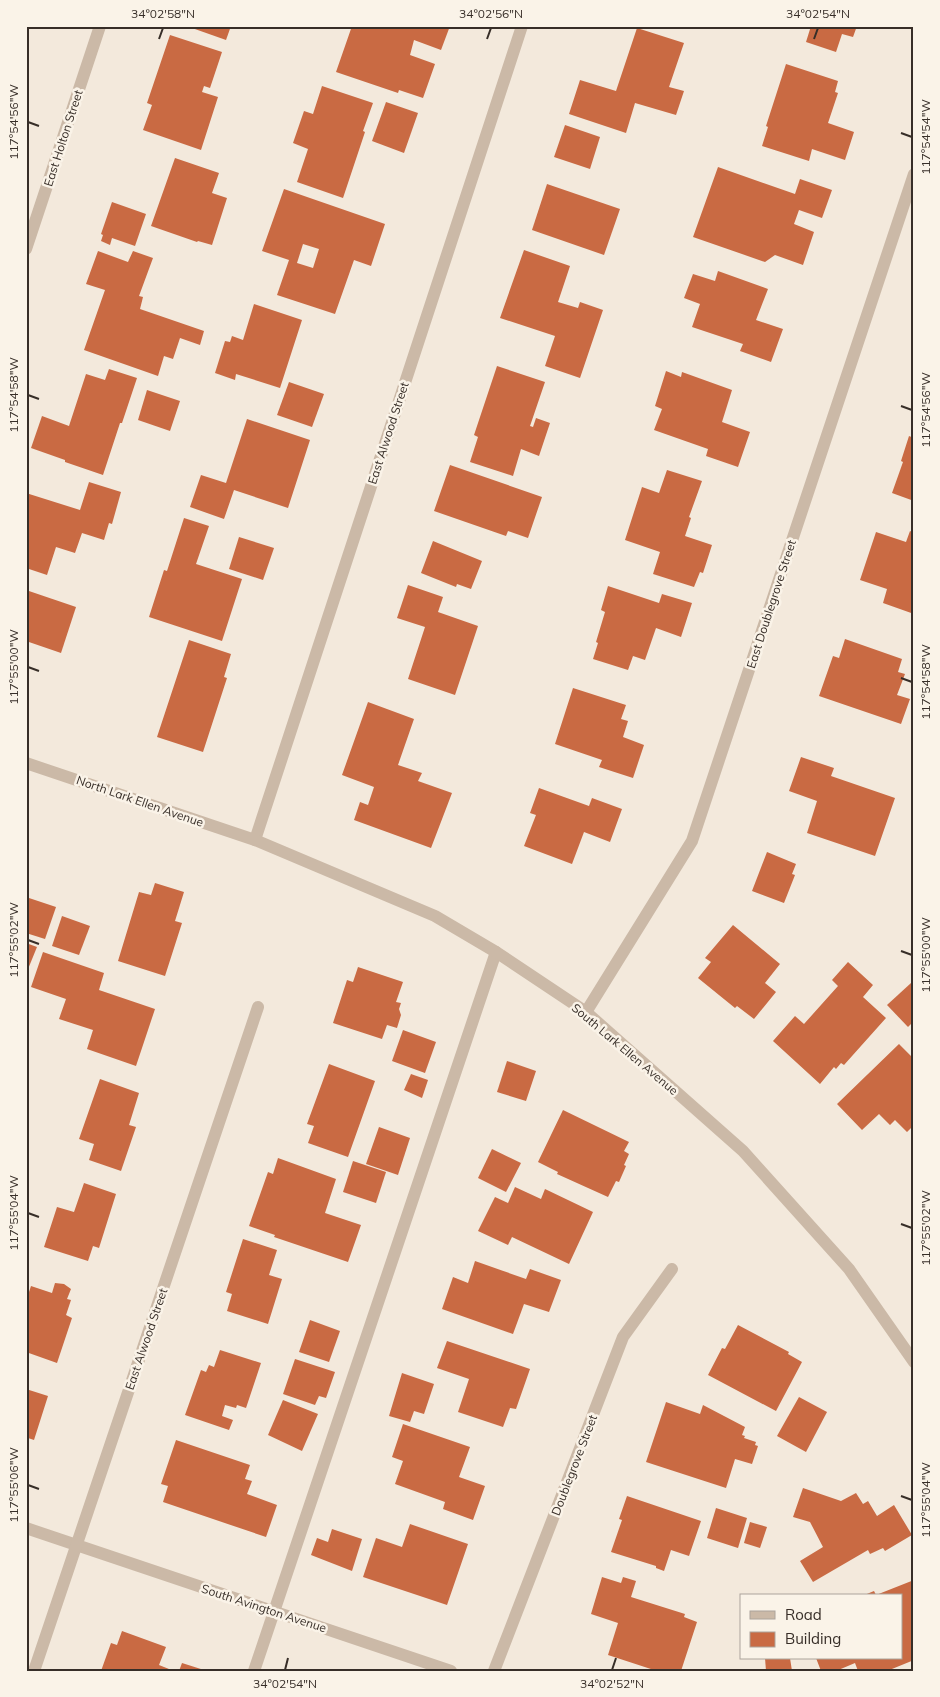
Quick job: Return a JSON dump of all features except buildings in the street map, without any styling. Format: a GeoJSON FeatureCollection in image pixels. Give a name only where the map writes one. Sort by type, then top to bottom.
{"type":"FeatureCollection","features":[{"type":"Feature","properties":{"kind":"street","name":"East Holton Street"},"geometry":{"type":"LineString","coordinates":[[26,249],[100,26]]}},
{"type":"Feature","properties":{"kind":"street","name":"East Alwood Street"},"geometry":{"type":"LineString","coordinates":[[255,840],[522,26]]}},
{"type":"Feature","properties":{"kind":"street","name":"East Doublegrove Street"},"geometry":{"type":"LineString","coordinates":[[586,1012],[692,842],[914,174]]}},
{"type":"Feature","properties":{"kind":"street","name":"North Lark Ellen Avenue"},"geometry":{"type":"LineString","coordinates":[[26,763],[255,840]]}},
{"type":"Feature","properties":{"kind":"street","name":"South Lark Ellen Avenue"},"geometry":{"type":"LineString","coordinates":[[255,840],[435,916],[496,952],[586,1012],[743,1151],[849,1269],[914,1362]]}},
{"type":"Feature","properties":{"kind":"street"},"geometry":{"type":"LineString","coordinates":[[254,1671],[496,952]]}},
{"type":"Feature","properties":{"kind":"street","name":"East Alwood Street"},"geometry":{"type":"LineString","coordinates":[[34,1671],[258,1007]]}},
{"type":"Feature","properties":{"kind":"street","name":"Doublegrove Street"},"geometry":{"type":"LineString","coordinates":[[494,1671],[623,1337],[672,1268]]}},
{"type":"Feature","properties":{"kind":"street","name":"South Avington Avenue"},"geometry":{"type":"LineString","coordinates":[[26,1528],[451,1671]]}}]}
